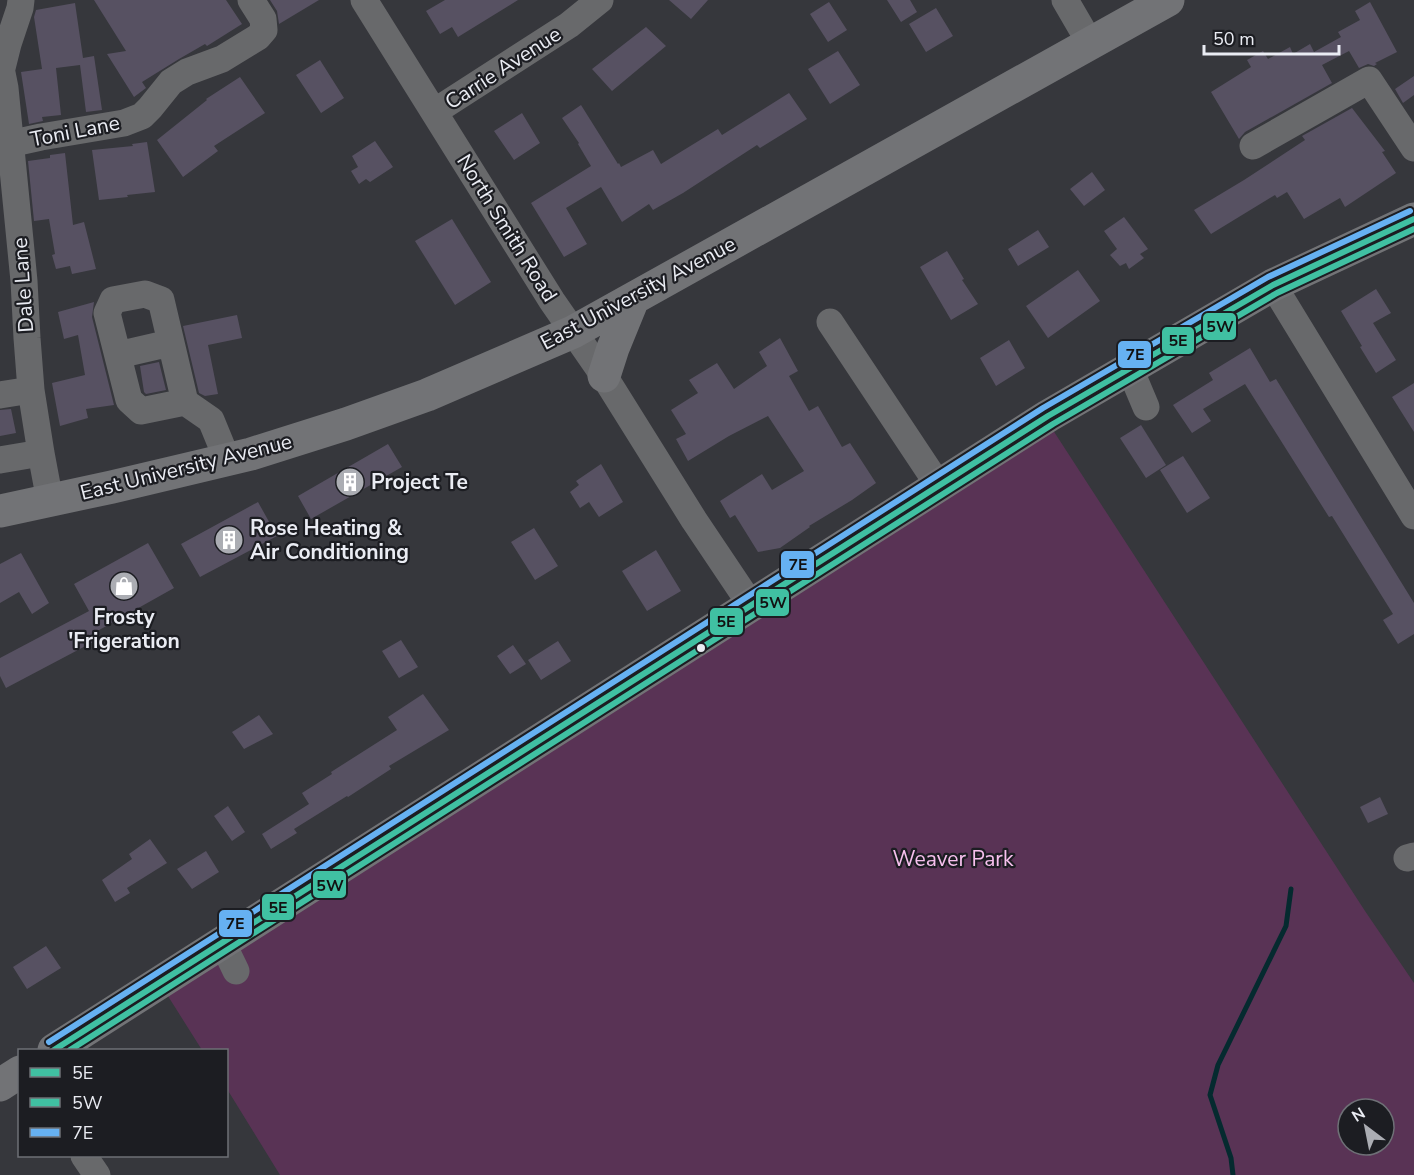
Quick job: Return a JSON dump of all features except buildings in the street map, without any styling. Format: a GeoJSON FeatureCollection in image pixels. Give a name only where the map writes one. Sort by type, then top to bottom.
{"type":"FeatureCollection","features":[{"type":"Feature","properties":{"kind":"main road","name":"East University Avenue"},"geometry":{"type":"LineString","coordinates":[[0,511],[227,459],[346,424],[427,395],[573,332],[1161,2]]}},
{"type":"Feature","properties":{"kind":"main road"},"geometry":{"type":"LineString","coordinates":[[56,1049],[229,958],[751,605],[1048,416],[1273,285],[1414,219]]}},
{"type":"Feature","properties":{"kind":"main road"},"geometry":{"type":"LineString","coordinates":[[604,376],[633,299]]}},
{"type":"Feature","properties":{"kind":"main road"},"geometry":{"type":"LineString","coordinates":[[0,1085],[18,1073]]}},
{"type":"Feature","properties":{"kind":"street","name":"Dale Lane"},"geometry":{"type":"LineString","coordinates":[[21,0],[1,66],[12,283],[27,338],[31,390],[50,501]]}},
{"type":"Feature","properties":{"kind":"street","name":"Toni Lane"},"geometry":{"type":"LineString","coordinates":[[5,145],[123,123],[142,116],[171,82],[187,72],[222,59],[258,37],[264,30],[263,19],[252,0]]}},
{"type":"Feature","properties":{"kind":"street","name":"North Smith Road"},"geometry":{"type":"LineString","coordinates":[[364,0],[552,301],[604,376],[694,520],[751,605]]}},
{"type":"Feature","properties":{"kind":"street","name":"Carrie Avenue"},"geometry":{"type":"LineString","coordinates":[[434,112],[569,25],[600,0]]}},
{"type":"Feature","properties":{"kind":"street"},"geometry":{"type":"LineString","coordinates":[[1065,0],[1090,43]]}},
{"type":"Feature","properties":{"kind":"street"},"geometry":{"type":"LineString","coordinates":[[1253,146],[1369,80],[1414,148]]}},
{"type":"Feature","properties":{"kind":"street"},"geometry":{"type":"LineString","coordinates":[[1273,285],[1414,516]]}},
{"type":"Feature","properties":{"kind":"street"},"geometry":{"type":"LineString","coordinates":[[184,402],[141,411],[129,400],[107,313],[113,300],[145,294],[161,300],[184,402],[211,420],[227,459]]}},
{"type":"Feature","properties":{"kind":"street"},"geometry":{"type":"LineString","coordinates":[[830,322],[939,486]]}},
{"type":"Feature","properties":{"kind":"street"},"geometry":{"type":"LineString","coordinates":[[118,355],[170,343]]}},
{"type":"Feature","properties":{"kind":"street"},"geometry":{"type":"LineString","coordinates":[[1130,369],[1146,407]]}},
{"type":"Feature","properties":{"kind":"street"},"geometry":{"type":"LineString","coordinates":[[0,395],[31,390]]}},
{"type":"Feature","properties":{"kind":"street"},"geometry":{"type":"LineString","coordinates":[[0,460],[41,453]]}},
{"type":"Feature","properties":{"kind":"street"},"geometry":{"type":"LineString","coordinates":[[85,1157],[96,1175]]}},
{"type":"Feature","properties":{"kind":"green space","name":"Weaver Park"},"geometry":{"type":"Polygon","coordinates":[[[1049,424],[1414,983],[1414,1175],[280,1175],[228,1091],[228,1049],[201,1049],[161,985],[1049,424]]]}},
{"type":"Feature","properties":{"kind":"waterway"},"geometry":{"type":"LineString","coordinates":[[1233,1175],[1231,1158],[1210,1095],[1218,1065],[1286,926],[1291,889]]}},
{"type":"Feature","properties":{"kind":"transit line","name":"7E"},"geometry":{"type":"LineString","coordinates":[[49,1042],[1043,408],[1268,277],[1410,211]]}},
{"type":"Feature","properties":{"kind":"transit line","name":"5E"},"geometry":{"type":"LineString","coordinates":[[56,1049],[1048,416],[1273,285],[1414,219]]}},
{"type":"Feature","properties":{"kind":"transit line","name":"5W"},"geometry":{"type":"LineString","coordinates":[[72,1049],[1053,424],[1277,293],[1414,229]]}},
{"type":"Feature","properties":{"kind":"place","name":"Project Te"},"geometry":{"type":"Point","coordinates":[350,482]}},
{"type":"Feature","properties":{"kind":"place","name":"Rose Heating & Air Conditioning"},"geometry":{"type":"Point","coordinates":[229,540]}},
{"type":"Feature","properties":{"kind":"place","name":"Frosty 'Frigeration"},"geometry":{"type":"Point","coordinates":[124,586]}}]}
